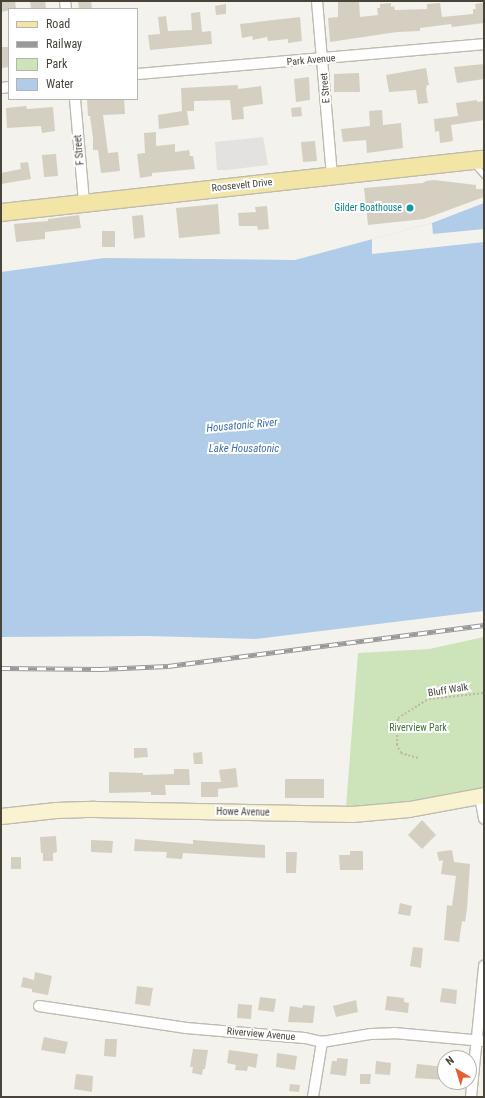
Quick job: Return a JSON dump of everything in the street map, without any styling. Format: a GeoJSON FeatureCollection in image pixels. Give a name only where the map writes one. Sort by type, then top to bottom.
{"type":"FeatureCollection","features":[{"type":"Feature","properties":{"kind":"main road","name":"Roosevelt Drive"},"geometry":{"type":"LineString","coordinates":[[1,212],[477,160]]}},
{"type":"Feature","properties":{"kind":"main road","name":"Howe Avenue"},"geometry":{"type":"LineString","coordinates":[[1,816],[56,810],[86,809],[359,814],[409,809],[482,796]]}},
{"type":"Feature","properties":{"kind":"street","name":"E Street"},"geometry":{"type":"LineString","coordinates":[[317,1],[332,175]]}},
{"type":"Feature","properties":{"kind":"street","name":"Park Avenue"},"geometry":{"type":"LineString","coordinates":[[138,74],[484,44]]}},
{"type":"Feature","properties":{"kind":"street","name":"F Street"},"geometry":{"type":"LineString","coordinates":[[75,100],[84,202]]}},
{"type":"Feature","properties":{"kind":"street"},"geometry":{"type":"LineString","coordinates":[[482,796],[484,819]]}},
{"type":"Feature","properties":{"kind":"street"},"geometry":{"type":"LineString","coordinates":[[471,1097],[480,1040],[484,966]]}},
{"type":"Feature","properties":{"kind":"street","name":"Riverview Avenue"},"geometry":{"type":"LineString","coordinates":[[39,1006],[186,1028],[305,1038],[322,1042],[371,1034],[394,1033],[480,1040]]}},
{"type":"Feature","properties":{"kind":"street"},"geometry":{"type":"LineString","coordinates":[[313,1097],[322,1042]]}},
{"type":"Feature","properties":{"kind":"lane"},"geometry":{"type":"LineString","coordinates":[[477,160],[484,175]]}},
{"type":"Feature","properties":{"kind":"path","name":"Bluff Walk"},"geometry":{"type":"LineString","coordinates":[[418,758],[401,753],[397,745],[398,718],[429,699],[484,693]]}},
{"type":"Feature","properties":{"kind":"green space","name":"Riverview Park"},"geometry":{"type":"Polygon","coordinates":[[[484,637],[484,789],[378,806],[346,807],[358,653],[429,649],[484,637]]]}},
{"type":"Feature","properties":{"kind":"shaded area"},"geometry":{"type":"Polygon","coordinates":[[[263,137],[268,165],[217,170],[215,142],[263,137]]]}},
{"type":"Feature","properties":{"kind":"water","name":"Lake Housatonic"},"geometry":{"type":"Polygon","coordinates":[[[484,203],[484,611],[256,639],[148,636],[1,637],[1,272],[104,258],[295,260],[432,223],[484,203]]]}},
{"type":"Feature","properties":{"kind":"pier"},"geometry":{"type":"Polygon","coordinates":[[[432,223],[433,234],[484,229],[484,242],[372,254],[372,239],[432,223]]]}},
{"type":"Feature","properties":{"kind":"building"},"geometry":{"type":"Polygon","coordinates":[[[1,1],[15,1],[16,8],[8,8],[8,11],[1,12],[1,1]]]}},
{"type":"Feature","properties":{"kind":"building"},"geometry":{"type":"Polygon","coordinates":[[[30,1],[45,1],[46,8],[31,8],[30,1]]]}},
{"type":"Feature","properties":{"kind":"building"},"geometry":{"type":"Polygon","coordinates":[[[78,1],[91,1],[92,8],[79,8],[78,1]]]}},
{"type":"Feature","properties":{"kind":"building"},"geometry":{"type":"Polygon","coordinates":[[[338,1],[359,1],[360,17],[378,15],[377,8],[380,8],[380,4],[391,3],[391,7],[394,6],[395,10],[427,9],[427,4],[440,3],[442,17],[473,14],[473,9],[476,9],[475,4],[483,3],[484,23],[452,27],[451,24],[420,28],[420,31],[397,32],[330,42],[328,18],[338,17],[338,1]]]}},
{"type":"Feature","properties":{"kind":"building"},"geometry":{"type":"Polygon","coordinates":[[[226,4],[226,14],[216,15],[215,6],[226,4]]]}},
{"type":"Feature","properties":{"kind":"building"},"geometry":{"type":"Polygon","coordinates":[[[200,12],[202,32],[211,31],[212,44],[150,50],[148,35],[160,34],[158,17],[166,16],[168,31],[192,30],[191,13],[200,12]]]}},
{"type":"Feature","properties":{"kind":"building"},"geometry":{"type":"Polygon","coordinates":[[[300,17],[302,41],[288,43],[288,39],[268,41],[267,37],[253,40],[252,36],[242,38],[240,24],[300,17]]]}},
{"type":"Feature","properties":{"kind":"building"},"geometry":{"type":"Polygon","coordinates":[[[1,47],[8,47],[8,67],[1,68],[1,47]]]}},
{"type":"Feature","properties":{"kind":"building"},"geometry":{"type":"Polygon","coordinates":[[[484,64],[484,79],[457,83],[454,67],[484,64]]]}},
{"type":"Feature","properties":{"kind":"building"},"geometry":{"type":"Polygon","coordinates":[[[426,68],[429,85],[427,85],[426,89],[428,103],[418,104],[416,90],[389,92],[386,75],[426,68]]]}},
{"type":"Feature","properties":{"kind":"building"},"geometry":{"type":"Polygon","coordinates":[[[359,73],[360,92],[334,92],[334,74],[359,73]]]}},
{"type":"Feature","properties":{"kind":"building"},"geometry":{"type":"Polygon","coordinates":[[[309,77],[310,100],[296,102],[294,79],[309,77]]]}},
{"type":"Feature","properties":{"kind":"building"},"geometry":{"type":"Polygon","coordinates":[[[238,85],[238,89],[261,86],[263,104],[243,107],[244,119],[232,120],[230,100],[194,101],[194,111],[187,111],[189,125],[159,129],[158,115],[182,111],[181,88],[238,85]]]}},
{"type":"Feature","properties":{"kind":"building"},"geometry":{"type":"Polygon","coordinates":[[[87,100],[124,100],[125,114],[103,115],[108,153],[118,152],[120,171],[101,173],[98,150],[93,150],[90,116],[88,116],[87,100]]]}},
{"type":"Feature","properties":{"kind":"building"},"geometry":{"type":"Polygon","coordinates":[[[477,100],[477,102],[484,101],[484,120],[451,125],[453,141],[440,143],[439,131],[435,132],[434,119],[458,116],[456,103],[477,100]]]}},
{"type":"Feature","properties":{"kind":"building"},"geometry":{"type":"Polygon","coordinates":[[[26,106],[27,109],[53,107],[55,131],[42,133],[41,126],[7,128],[6,108],[26,106]]]}},
{"type":"Feature","properties":{"kind":"building"},"geometry":{"type":"Polygon","coordinates":[[[301,107],[302,116],[292,117],[291,108],[301,107]]]}},
{"type":"Feature","properties":{"kind":"building"},"geometry":{"type":"Polygon","coordinates":[[[382,110],[383,125],[401,123],[403,148],[367,153],[366,140],[343,142],[341,129],[370,126],[369,111],[382,110]]]}},
{"type":"Feature","properties":{"kind":"building"},"geometry":{"type":"Polygon","coordinates":[[[156,132],[156,146],[175,144],[175,152],[189,150],[190,156],[193,156],[195,169],[152,173],[152,176],[140,178],[137,154],[145,153],[144,133],[156,132]]]}},
{"type":"Feature","properties":{"kind":"building"},"geometry":{"type":"Polygon","coordinates":[[[315,141],[317,161],[303,162],[301,142],[315,141]]]}},
{"type":"Feature","properties":{"kind":"building"},"geometry":{"type":"Polygon","coordinates":[[[56,154],[58,176],[44,177],[42,155],[56,154]]]}},
{"type":"Feature","properties":{"kind":"building"},"geometry":{"type":"Polygon","coordinates":[[[28,162],[31,179],[1,184],[1,173],[21,169],[20,163],[28,162]]]}},
{"type":"Feature","properties":{"kind":"building","name":"Gilder Boathouse"},"geometry":{"type":"Polygon","coordinates":[[[434,180],[476,185],[476,189],[484,189],[484,197],[424,219],[368,225],[364,188],[423,183],[434,180]]]}},
{"type":"Feature","properties":{"kind":"building"},"geometry":{"type":"Polygon","coordinates":[[[218,204],[220,234],[179,238],[176,208],[218,204]]]}},
{"type":"Feature","properties":{"kind":"building"},"geometry":{"type":"Polygon","coordinates":[[[267,206],[269,229],[258,230],[257,226],[239,226],[238,213],[256,212],[255,207],[267,206]]]}},
{"type":"Feature","properties":{"kind":"building"},"geometry":{"type":"Polygon","coordinates":[[[79,215],[81,228],[45,232],[45,239],[16,242],[14,224],[48,221],[48,219],[79,215]]]}},
{"type":"Feature","properties":{"kind":"building"},"geometry":{"type":"Polygon","coordinates":[[[143,215],[145,237],[134,239],[132,216],[143,215]]]}},
{"type":"Feature","properties":{"kind":"building"},"geometry":{"type":"Polygon","coordinates":[[[102,231],[115,231],[115,247],[102,247],[102,231]]]}},
{"type":"Feature","properties":{"kind":"building"},"geometry":{"type":"Polygon","coordinates":[[[134,748],[147,748],[148,757],[134,758],[134,748]]]}},
{"type":"Feature","properties":{"kind":"building"},"geometry":{"type":"Polygon","coordinates":[[[202,752],[203,764],[194,764],[193,753],[202,752]]]}},
{"type":"Feature","properties":{"kind":"building"},"geometry":{"type":"Polygon","coordinates":[[[236,768],[238,787],[218,789],[218,797],[201,797],[201,782],[221,782],[219,770],[236,768]]]}},
{"type":"Feature","properties":{"kind":"building"},"geometry":{"type":"Polygon","coordinates":[[[174,769],[189,769],[190,785],[165,785],[166,795],[151,795],[151,792],[109,793],[109,772],[143,773],[143,775],[174,774],[174,769]]]}},
{"type":"Feature","properties":{"kind":"building"},"geometry":{"type":"Polygon","coordinates":[[[285,779],[324,779],[324,798],[285,798],[285,779]]]}},
{"type":"Feature","properties":{"kind":"building"},"geometry":{"type":"Polygon","coordinates":[[[422,820],[436,835],[422,849],[408,835],[422,820]]]}},
{"type":"Feature","properties":{"kind":"building"},"geometry":{"type":"Polygon","coordinates":[[[56,836],[57,852],[53,853],[53,861],[43,861],[40,837],[56,836]]]}},
{"type":"Feature","properties":{"kind":"building"},"geometry":{"type":"Polygon","coordinates":[[[135,839],[193,844],[193,840],[265,845],[265,858],[183,853],[182,859],[166,858],[167,852],[134,851],[135,839]]]}},
{"type":"Feature","properties":{"kind":"building"},"geometry":{"type":"Polygon","coordinates":[[[91,840],[113,841],[112,853],[91,852],[91,840]]]}},
{"type":"Feature","properties":{"kind":"building"},"geometry":{"type":"Polygon","coordinates":[[[452,850],[454,862],[470,864],[467,909],[465,922],[462,921],[459,942],[444,940],[447,905],[452,906],[456,876],[441,874],[443,860],[439,861],[437,852],[452,850]]]}},
{"type":"Feature","properties":{"kind":"building"},"geometry":{"type":"Polygon","coordinates":[[[350,851],[363,851],[363,870],[340,870],[339,855],[350,855],[350,851]]]}},
{"type":"Feature","properties":{"kind":"building"},"geometry":{"type":"Polygon","coordinates":[[[286,852],[297,852],[296,873],[286,873],[286,852]]]}},
{"type":"Feature","properties":{"kind":"building"},"geometry":{"type":"Polygon","coordinates":[[[11,857],[21,857],[21,869],[11,869],[11,857]]]}},
{"type":"Feature","properties":{"kind":"building"},"geometry":{"type":"Polygon","coordinates":[[[400,903],[412,906],[410,916],[398,914],[400,903]]]}},
{"type":"Feature","properties":{"kind":"building"},"geometry":{"type":"Polygon","coordinates":[[[413,947],[423,948],[421,968],[410,966],[413,947]]]}},
{"type":"Feature","properties":{"kind":"building"},"geometry":{"type":"Polygon","coordinates":[[[35,972],[52,976],[48,995],[32,992],[32,989],[21,987],[23,977],[34,980],[35,972]]]}},
{"type":"Feature","properties":{"kind":"building"},"geometry":{"type":"Polygon","coordinates":[[[137,986],[153,988],[150,1006],[135,1004],[137,986]]]}},
{"type":"Feature","properties":{"kind":"building"},"geometry":{"type":"Polygon","coordinates":[[[442,988],[457,990],[456,1004],[440,1002],[442,988]]]}},
{"type":"Feature","properties":{"kind":"building"},"geometry":{"type":"Polygon","coordinates":[[[387,996],[404,998],[404,1002],[409,1003],[408,1013],[385,1010],[387,996]]]}},
{"type":"Feature","properties":{"kind":"building"},"geometry":{"type":"Polygon","coordinates":[[[260,997],[276,999],[274,1012],[258,1010],[260,997]]]}},
{"type":"Feature","properties":{"kind":"building"},"geometry":{"type":"Polygon","coordinates":[[[356,1000],[358,1012],[336,1017],[333,1006],[356,1000]]]}},
{"type":"Feature","properties":{"kind":"building"},"geometry":{"type":"Polygon","coordinates":[[[238,1004],[252,1005],[251,1019],[237,1018],[238,1004]]]}},
{"type":"Feature","properties":{"kind":"building"},"geometry":{"type":"Polygon","coordinates":[[[303,1005],[315,1006],[313,1023],[288,1022],[290,1006],[302,1008],[303,1005]]]}},
{"type":"Feature","properties":{"kind":"building"},"geometry":{"type":"Polygon","coordinates":[[[44,1037],[68,1042],[65,1054],[41,1050],[44,1037]]]}},
{"type":"Feature","properties":{"kind":"building"},"geometry":{"type":"Polygon","coordinates":[[[105,1039],[117,1039],[116,1057],[104,1056],[105,1039]]]}},
{"type":"Feature","properties":{"kind":"building"},"geometry":{"type":"Polygon","coordinates":[[[193,1049],[208,1050],[205,1069],[203,1069],[202,1075],[192,1073],[193,1067],[190,1067],[193,1049]]]}},
{"type":"Feature","properties":{"kind":"building"},"geometry":{"type":"Polygon","coordinates":[[[229,1050],[258,1054],[256,1068],[248,1066],[247,1071],[235,1070],[236,1065],[227,1063],[229,1050]]]}},
{"type":"Feature","properties":{"kind":"building"},"geometry":{"type":"Polygon","coordinates":[[[277,1053],[297,1056],[295,1070],[276,1067],[277,1053]]]}},
{"type":"Feature","properties":{"kind":"building"},"geometry":{"type":"Polygon","coordinates":[[[337,1058],[348,1059],[346,1076],[330,1074],[332,1061],[337,1061],[337,1058]]]}},
{"type":"Feature","properties":{"kind":"building"},"geometry":{"type":"Polygon","coordinates":[[[376,1061],[391,1063],[390,1075],[375,1074],[376,1061]]]}},
{"type":"Feature","properties":{"kind":"building"},"geometry":{"type":"Polygon","coordinates":[[[417,1064],[437,1066],[437,1079],[415,1078],[417,1064]]]}},
{"type":"Feature","properties":{"kind":"building"},"geometry":{"type":"Polygon","coordinates":[[[76,1074],[93,1076],[92,1092],[74,1089],[76,1074]]]}},
{"type":"Feature","properties":{"kind":"building"},"geometry":{"type":"Polygon","coordinates":[[[360,1074],[371,1074],[370,1084],[360,1084],[360,1074]]]}},
{"type":"Feature","properties":{"kind":"building"},"geometry":{"type":"Polygon","coordinates":[[[290,1084],[300,1085],[299,1092],[289,1091],[290,1084]]]}},
{"type":"Feature","properties":{"kind":"railway"},"geometry":{"type":"LineString","coordinates":[[1,668],[100,669],[168,666],[484,625]]}},
{"type":"Feature","properties":{"kind":"place","name":"Gilder Boathouse"},"geometry":{"type":"Point","coordinates":[410,208]}},
{"type":"Feature","properties":{"kind":"water label","name":"Housatonic River"},"geometry":{"type":"Point","coordinates":[242,426]}}]}
